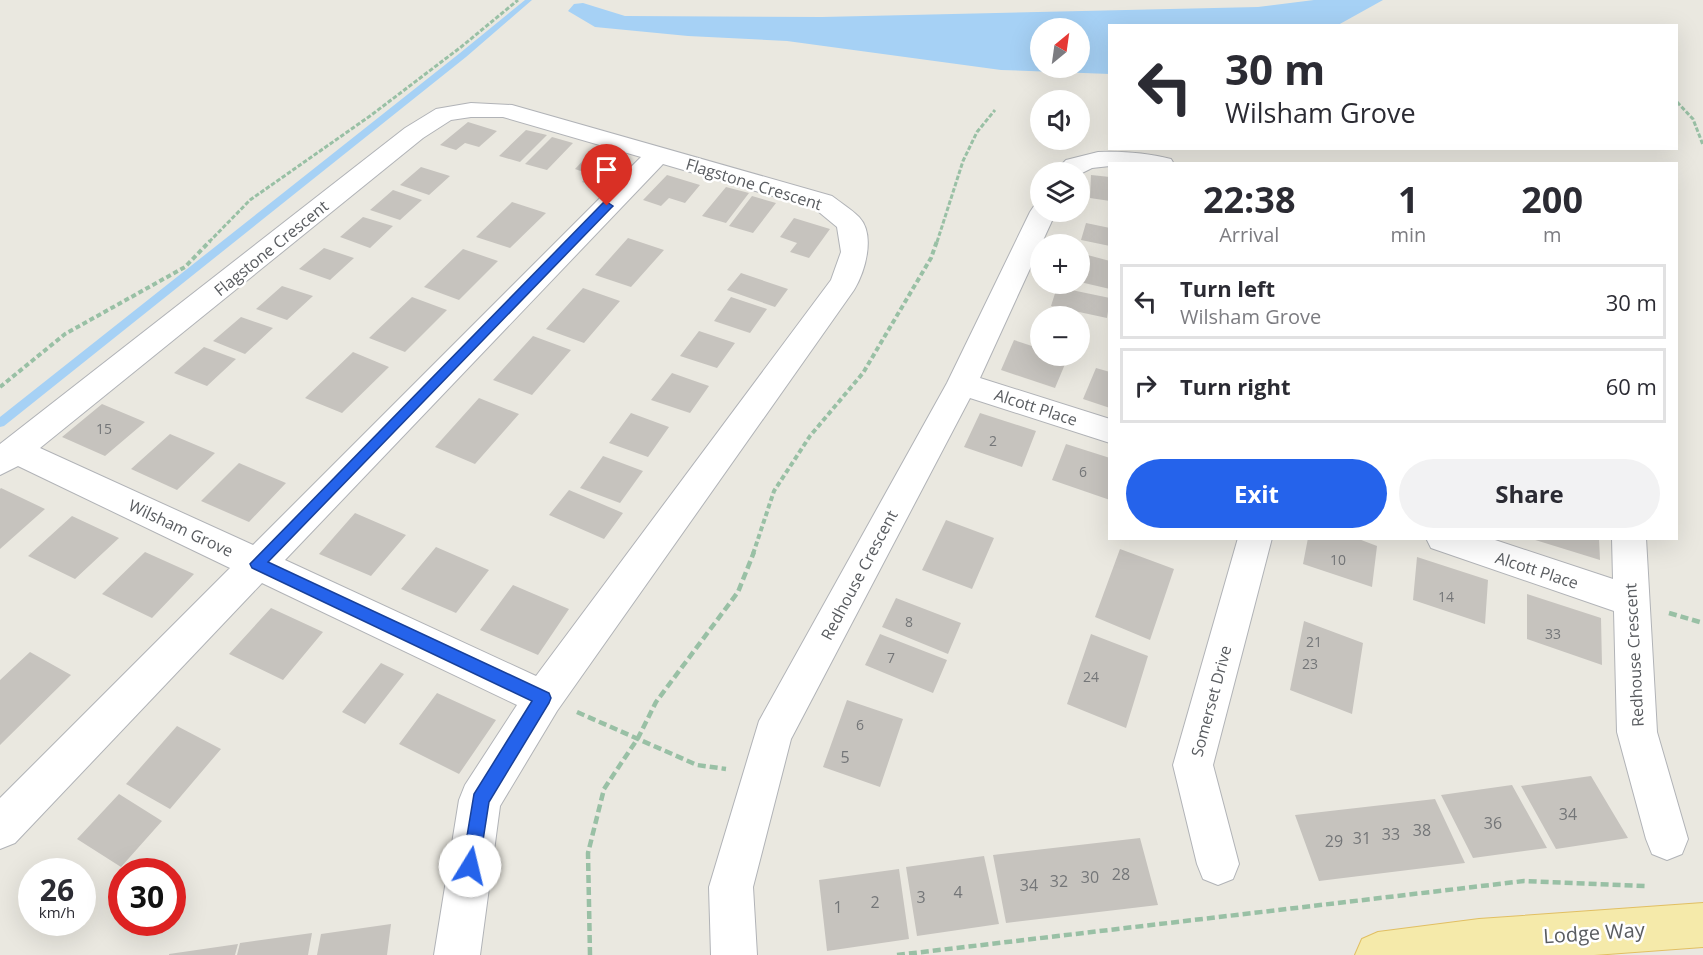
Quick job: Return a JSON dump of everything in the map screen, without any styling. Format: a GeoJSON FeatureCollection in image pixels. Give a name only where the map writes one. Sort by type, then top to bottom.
{"type":"FeatureCollection","features":[{"type":"Feature","properties":{"kind":"main road","name":"Lodge Way"},"geometry":{"type":"LineString","coordinates":[[1378,955],[1479,941],[1703,925]]}},
{"type":"Feature","properties":{"kind":"street","name":"Flagstone Crescent"},"geometry":{"type":"LineString","coordinates":[[7,456],[414,134],[444,114],[471,110],[504,110],[824,202],[850,224],[855,252],[844,283],[543,698],[480,800],[457,955]]}},
{"type":"Feature","properties":{"kind":"street"},"geometry":{"type":"LineString","coordinates":[[0,828],[657,155]]}},
{"type":"Feature","properties":{"kind":"street"},"geometry":{"type":"LineString","coordinates":[[1085,162],[1128,158],[1151,162]]}},
{"type":"Feature","properties":{"kind":"street","name":"Redhouse Crescent"},"geometry":{"type":"LineString","coordinates":[[734,955],[731,887],[773,734],[962,384],[1038,222]]}},
{"type":"Feature","properties":{"kind":"street","name":"Alcott Place"},"geometry":{"type":"LineString","coordinates":[[962,384],[1108,430]]}},
{"type":"Feature","properties":{"kind":"street","name":"Wilsham Grove"},"geometry":{"type":"LineString","coordinates":[[7,456],[257,564],[543,698]]}},
{"type":"Feature","properties":{"kind":"street","name":"Somerset Drive"},"geometry":{"type":"LineString","coordinates":[[1218,864],[1193,765],[1254,540]]}},
{"type":"Feature","properties":{"kind":"street","name":"Alcott Place"},"geometry":{"type":"LineString","coordinates":[[1449,540],[1632,601]]}},
{"type":"Feature","properties":{"kind":"street","name":"Redhouse Crescent"},"geometry":{"type":"LineString","coordinates":[[1629,540],[1637,732],[1667,839]]}},
{"type":"Feature","properties":{"kind":"path"},"geometry":{"type":"LineString","coordinates":[[0,387],[65,334],[185,267],[250,200],[370,116],[461,47],[518,0]]}},
{"type":"Feature","properties":{"kind":"path"},"geometry":{"type":"LineString","coordinates":[[1678,103],[1693,119],[1703,145]]}},
{"type":"Feature","properties":{"kind":"path"},"geometry":{"type":"LineString","coordinates":[[590,955],[588,853],[604,789],[638,738],[656,702],[738,592],[759,539],[774,491],[810,436],[863,373],[931,258],[963,161],[977,132],[995,110]]}},
{"type":"Feature","properties":{"kind":"path"},"geometry":{"type":"LineString","coordinates":[[543,698],[697,765],[762,774]]}},
{"type":"Feature","properties":{"kind":"path"},"geometry":{"type":"LineString","coordinates":[[897,955],[1524,880],[1655,886]]}},
{"type":"Feature","properties":{"kind":"water"},"geometry":{"type":"Polygon","coordinates":[[[1314,0],[1383,0],[1340,24],[1108,24],[1108,74],[1090,73],[1090,18],[1030,18],[1030,71],[1001,70],[787,41],[688,36],[595,27],[568,11],[574,4],[583,3],[625,16],[822,17],[1258,7],[1314,0]]]}},
{"type":"Feature","properties":{"kind":"building"},"geometry":{"type":"Polygon","coordinates":[[[468,122],[497,131],[479,147],[465,143],[456,150],[440,145],[468,122]]]}},
{"type":"Feature","properties":{"kind":"building"},"geometry":{"type":"Polygon","coordinates":[[[526,130],[547,135],[520,162],[499,156],[526,130]]]}},
{"type":"Feature","properties":{"kind":"building"},"geometry":{"type":"Polygon","coordinates":[[[552,137],[573,143],[547,170],[525,164],[552,137]]]}},
{"type":"Feature","properties":{"kind":"building"},"geometry":{"type":"Polygon","coordinates":[[[591,152],[623,162],[599,187],[582,182],[589,174],[575,169],[591,152]]]}},
{"type":"Feature","properties":{"kind":"building"},"geometry":{"type":"Polygon","coordinates":[[[421,167],[450,176],[429,195],[400,185],[421,167]]]}},
{"type":"Feature","properties":{"kind":"building"},"geometry":{"type":"Polygon","coordinates":[[[667,175],[700,185],[685,203],[669,198],[661,206],[643,200],[667,175]]]}},
{"type":"Feature","properties":{"kind":"building"},"geometry":{"type":"Polygon","coordinates":[[[1091,175],[1108,177],[1108,201],[1090,198],[1091,175]]]}},
{"type":"Feature","properties":{"kind":"building"},"geometry":{"type":"Polygon","coordinates":[[[726,187],[749,193],[726,223],[702,216],[726,187]]]}},
{"type":"Feature","properties":{"kind":"building"},"geometry":{"type":"Polygon","coordinates":[[[393,190],[422,200],[400,220],[370,210],[393,190]]]}},
{"type":"Feature","properties":{"kind":"building"},"geometry":{"type":"Polygon","coordinates":[[[752,196],[776,203],[753,233],[729,226],[752,196]]]}},
{"type":"Feature","properties":{"kind":"building"},"geometry":{"type":"Polygon","coordinates":[[[512,202],[546,213],[510,248],[476,237],[512,202]]]}},
{"type":"Feature","properties":{"kind":"building"},"geometry":{"type":"Polygon","coordinates":[[[363,217],[393,226],[370,248],[340,237],[363,217]]]}},
{"type":"Feature","properties":{"kind":"building"},"geometry":{"type":"Polygon","coordinates":[[[794,218],[830,229],[809,258],[790,252],[797,243],[780,237],[794,218]]]}},
{"type":"Feature","properties":{"kind":"building"},"geometry":{"type":"Polygon","coordinates":[[[1086,223],[1108,228],[1108,246],[1090,242],[1090,234],[1083,234],[1086,223]]]}},
{"type":"Feature","properties":{"kind":"building"},"geometry":{"type":"Polygon","coordinates":[[[628,238],[664,250],[631,287],[595,275],[628,238]]]}},
{"type":"Feature","properties":{"kind":"building"},"geometry":{"type":"Polygon","coordinates":[[[324,248],[354,258],[330,280],[299,269],[324,248]]]}},
{"type":"Feature","properties":{"kind":"building"},"geometry":{"type":"Polygon","coordinates":[[[463,249],[498,261],[459,300],[424,287],[463,249]]]}},
{"type":"Feature","properties":{"kind":"building"},"geometry":{"type":"Polygon","coordinates":[[[1090,256],[1108,260],[1108,289],[1090,284],[1090,256]]]}},
{"type":"Feature","properties":{"kind":"building"},"geometry":{"type":"Polygon","coordinates":[[[741,273],[788,289],[775,307],[727,290],[741,273]]]}},
{"type":"Feature","properties":{"kind":"building"},"geometry":{"type":"Polygon","coordinates":[[[282,286],[313,296],[287,320],[256,309],[282,286]]]}},
{"type":"Feature","properties":{"kind":"building"},"geometry":{"type":"Polygon","coordinates":[[[583,288],[620,301],[584,343],[546,329],[583,288]]]}},
{"type":"Feature","properties":{"kind":"building"},"geometry":{"type":"Polygon","coordinates":[[[1055,294],[1090,294],[1108,298],[1107,318],[1090,314],[1090,306],[1051,306],[1055,294]]]}},
{"type":"Feature","properties":{"kind":"building"},"geometry":{"type":"Polygon","coordinates":[[[412,297],[447,310],[405,352],[369,338],[412,297]]]}},
{"type":"Feature","properties":{"kind":"building"},"geometry":{"type":"Polygon","coordinates":[[[731,297],[767,309],[750,333],[714,321],[731,297]]]}},
{"type":"Feature","properties":{"kind":"building"},"geometry":{"type":"Polygon","coordinates":[[[241,317],[273,328],[245,354],[213,341],[241,317]]]}},
{"type":"Feature","properties":{"kind":"building"},"geometry":{"type":"Polygon","coordinates":[[[699,331],[735,343],[717,368],[680,356],[699,331]]]}},
{"type":"Feature","properties":{"kind":"building"},"geometry":{"type":"Polygon","coordinates":[[[533,336],[571,350],[532,395],[493,380],[533,336]]]}},
{"type":"Feature","properties":{"kind":"building"},"geometry":{"type":"Polygon","coordinates":[[[1014,340],[1030,345],[1030,366],[1064,366],[1055,388],[1001,370],[1014,340]]]}},
{"type":"Feature","properties":{"kind":"building"},"geometry":{"type":"Polygon","coordinates":[[[204,347],[236,359],[207,386],[174,373],[204,347]]]}},
{"type":"Feature","properties":{"kind":"building"},"geometry":{"type":"Polygon","coordinates":[[[353,352],[389,367],[342,413],[305,398],[353,352]]]}},
{"type":"Feature","properties":{"kind":"building"},"geometry":{"type":"Polygon","coordinates":[[[1096,368],[1108,371],[1108,407],[1083,399],[1096,368]]]}},
{"type":"Feature","properties":{"kind":"building"},"geometry":{"type":"Polygon","coordinates":[[[672,373],[709,386],[690,413],[651,400],[672,373]]]}},
{"type":"Feature","properties":{"kind":"building"},"geometry":{"type":"Polygon","coordinates":[[[479,398],[519,414],[475,464],[435,447],[479,398]]]}},
{"type":"Feature","properties":{"kind":"building"},"geometry":{"type":"Polygon","coordinates":[[[102,404],[145,422],[105,456],[62,437],[102,404]]]}},
{"type":"Feature","properties":{"kind":"building"},"geometry":{"type":"Polygon","coordinates":[[[631,413],[669,427],[648,457],[609,443],[631,413]]]}},
{"type":"Feature","properties":{"kind":"building"},"geometry":{"type":"Polygon","coordinates":[[[980,413],[1036,431],[1022,467],[964,447],[980,413]]]}},
{"type":"Feature","properties":{"kind":"building"},"geometry":{"type":"Polygon","coordinates":[[[170,434],[215,453],[177,490],[131,469],[170,434]]]}},
{"type":"Feature","properties":{"kind":"building"},"geometry":{"type":"Polygon","coordinates":[[[1066,444],[1108,457],[1108,499],[1052,480],[1066,444]]]}},
{"type":"Feature","properties":{"kind":"building"},"geometry":{"type":"Polygon","coordinates":[[[603,456],[643,471],[620,503],[580,488],[603,456]]]}},
{"type":"Feature","properties":{"kind":"building"},"geometry":{"type":"Polygon","coordinates":[[[239,463],[286,483],[249,522],[201,501],[239,463]]]}},
{"type":"Feature","properties":{"kind":"building"},"geometry":{"type":"Polygon","coordinates":[[[0,489],[45,509],[0,549],[0,489]]]}},
{"type":"Feature","properties":{"kind":"building"},"geometry":{"type":"Polygon","coordinates":[[[569,490],[623,513],[604,539],[549,515],[569,490]]]}},
{"type":"Feature","properties":{"kind":"building"},"geometry":{"type":"Polygon","coordinates":[[[355,513],[406,535],[371,576],[319,554],[355,513]]]}},
{"type":"Feature","properties":{"kind":"building"},"geometry":{"type":"Polygon","coordinates":[[[72,516],[119,538],[75,579],[28,556],[72,516]]]}},
{"type":"Feature","properties":{"kind":"building"},"geometry":{"type":"Polygon","coordinates":[[[946,520],[994,538],[972,589],[922,570],[946,520]]]}},
{"type":"Feature","properties":{"kind":"building"},"geometry":{"type":"Polygon","coordinates":[[[1308,540],[1361,540],[1377,546],[1372,587],[1303,564],[1308,540]]]}},
{"type":"Feature","properties":{"kind":"building"},"geometry":{"type":"Polygon","coordinates":[[[1535,540],[1599,540],[1600,560],[1535,540]]]}},
{"type":"Feature","properties":{"kind":"building"},"geometry":{"type":"Polygon","coordinates":[[[436,547],[489,570],[456,613],[401,589],[436,547]]]}},
{"type":"Feature","properties":{"kind":"building"},"geometry":{"type":"Polygon","coordinates":[[[1120,549],[1174,569],[1150,640],[1095,617],[1120,549]]]}},
{"type":"Feature","properties":{"kind":"building"},"geometry":{"type":"Polygon","coordinates":[[[145,552],[194,574],[152,618],[102,594],[145,552]]]}},
{"type":"Feature","properties":{"kind":"building"},"geometry":{"type":"Polygon","coordinates":[[[1417,557],[1488,580],[1485,624],[1413,600],[1417,557]]]}},
{"type":"Feature","properties":{"kind":"building"},"geometry":{"type":"Polygon","coordinates":[[[513,585],[569,609],[538,655],[480,630],[513,585]]]}},
{"type":"Feature","properties":{"kind":"building"},"geometry":{"type":"Polygon","coordinates":[[[1527,594],[1601,618],[1602,665],[1527,639],[1527,594]]]}},
{"type":"Feature","properties":{"kind":"building"},"geometry":{"type":"Polygon","coordinates":[[[896,598],[961,623],[948,654],[882,627],[896,598]]]}},
{"type":"Feature","properties":{"kind":"building"},"geometry":{"type":"Polygon","coordinates":[[[271,608],[323,632],[283,680],[229,654],[271,608]]]}},
{"type":"Feature","properties":{"kind":"building"},"geometry":{"type":"Polygon","coordinates":[[[1304,621],[1363,643],[1352,714],[1290,690],[1304,621]]]}},
{"type":"Feature","properties":{"kind":"building"},"geometry":{"type":"Polygon","coordinates":[[[880,634],[947,660],[933,693],[865,665],[880,634]]]}},
{"type":"Feature","properties":{"kind":"building"},"geometry":{"type":"Polygon","coordinates":[[[1091,634],[1148,656],[1126,728],[1067,704],[1091,634]]]}},
{"type":"Feature","properties":{"kind":"building"},"geometry":{"type":"Polygon","coordinates":[[[30,652],[71,675],[0,745],[0,680],[30,652]]]}},
{"type":"Feature","properties":{"kind":"building"},"geometry":{"type":"Polygon","coordinates":[[[381,663],[404,674],[365,724],[342,712],[381,663]]]}},
{"type":"Feature","properties":{"kind":"building"},"geometry":{"type":"Polygon","coordinates":[[[437,693],[496,720],[459,774],[399,744],[437,693]]]}},
{"type":"Feature","properties":{"kind":"building"},"geometry":{"type":"Polygon","coordinates":[[[847,700],[903,719],[880,787],[823,767],[847,700]]]}},
{"type":"Feature","properties":{"kind":"building"},"geometry":{"type":"Polygon","coordinates":[[[177,726],[221,749],[170,809],[126,784],[177,726]]]}},
{"type":"Feature","properties":{"kind":"building"},"geometry":{"type":"Polygon","coordinates":[[[1591,776],[1628,838],[1556,849],[1521,786],[1591,776]]]}},
{"type":"Feature","properties":{"kind":"building"},"geometry":{"type":"Polygon","coordinates":[[[1512,785],[1547,848],[1473,858],[1441,795],[1512,785]]]}},
{"type":"Feature","properties":{"kind":"building"},"geometry":{"type":"Polygon","coordinates":[[[119,794],[162,821],[129,858],[108,859],[77,839],[119,794]]]}},
{"type":"Feature","properties":{"kind":"building"},"geometry":{"type":"Polygon","coordinates":[[[1435,799],[1465,863],[1319,881],[1295,815],[1435,799]]]}},
{"type":"Feature","properties":{"kind":"building"},"geometry":{"type":"Polygon","coordinates":[[[1140,838],[1158,905],[1006,923],[993,855],[1140,838]]]}},
{"type":"Feature","properties":{"kind":"building"},"geometry":{"type":"Polygon","coordinates":[[[984,856],[999,924],[917,936],[906,867],[984,856]]]}},
{"type":"Feature","properties":{"kind":"building"},"geometry":{"type":"Polygon","coordinates":[[[899,869],[909,939],[827,951],[819,880],[899,869]]]}},
{"type":"Feature","properties":{"kind":"building"},"geometry":{"type":"Polygon","coordinates":[[[391,924],[387,955],[317,955],[321,934],[391,924]]]}},
{"type":"Feature","properties":{"kind":"building"},"geometry":{"type":"Polygon","coordinates":[[[312,933],[308,955],[237,955],[240,943],[312,933]]]}},
{"type":"Feature","properties":{"kind":"building"},"geometry":{"type":"Polygon","coordinates":[[[238,944],[235,955],[169,955],[169,954],[238,944]]]}},
{"type":"Feature","properties":{"kind":"waterway"},"geometry":{"type":"LineString","coordinates":[[0,423],[529,0]]}},
{"type":"Feature","properties":{"kind":"route"},"geometry":{"type":"LineString","coordinates":[[470,866],[480,800],[543,698],[257,564],[607,206]]}}]}
